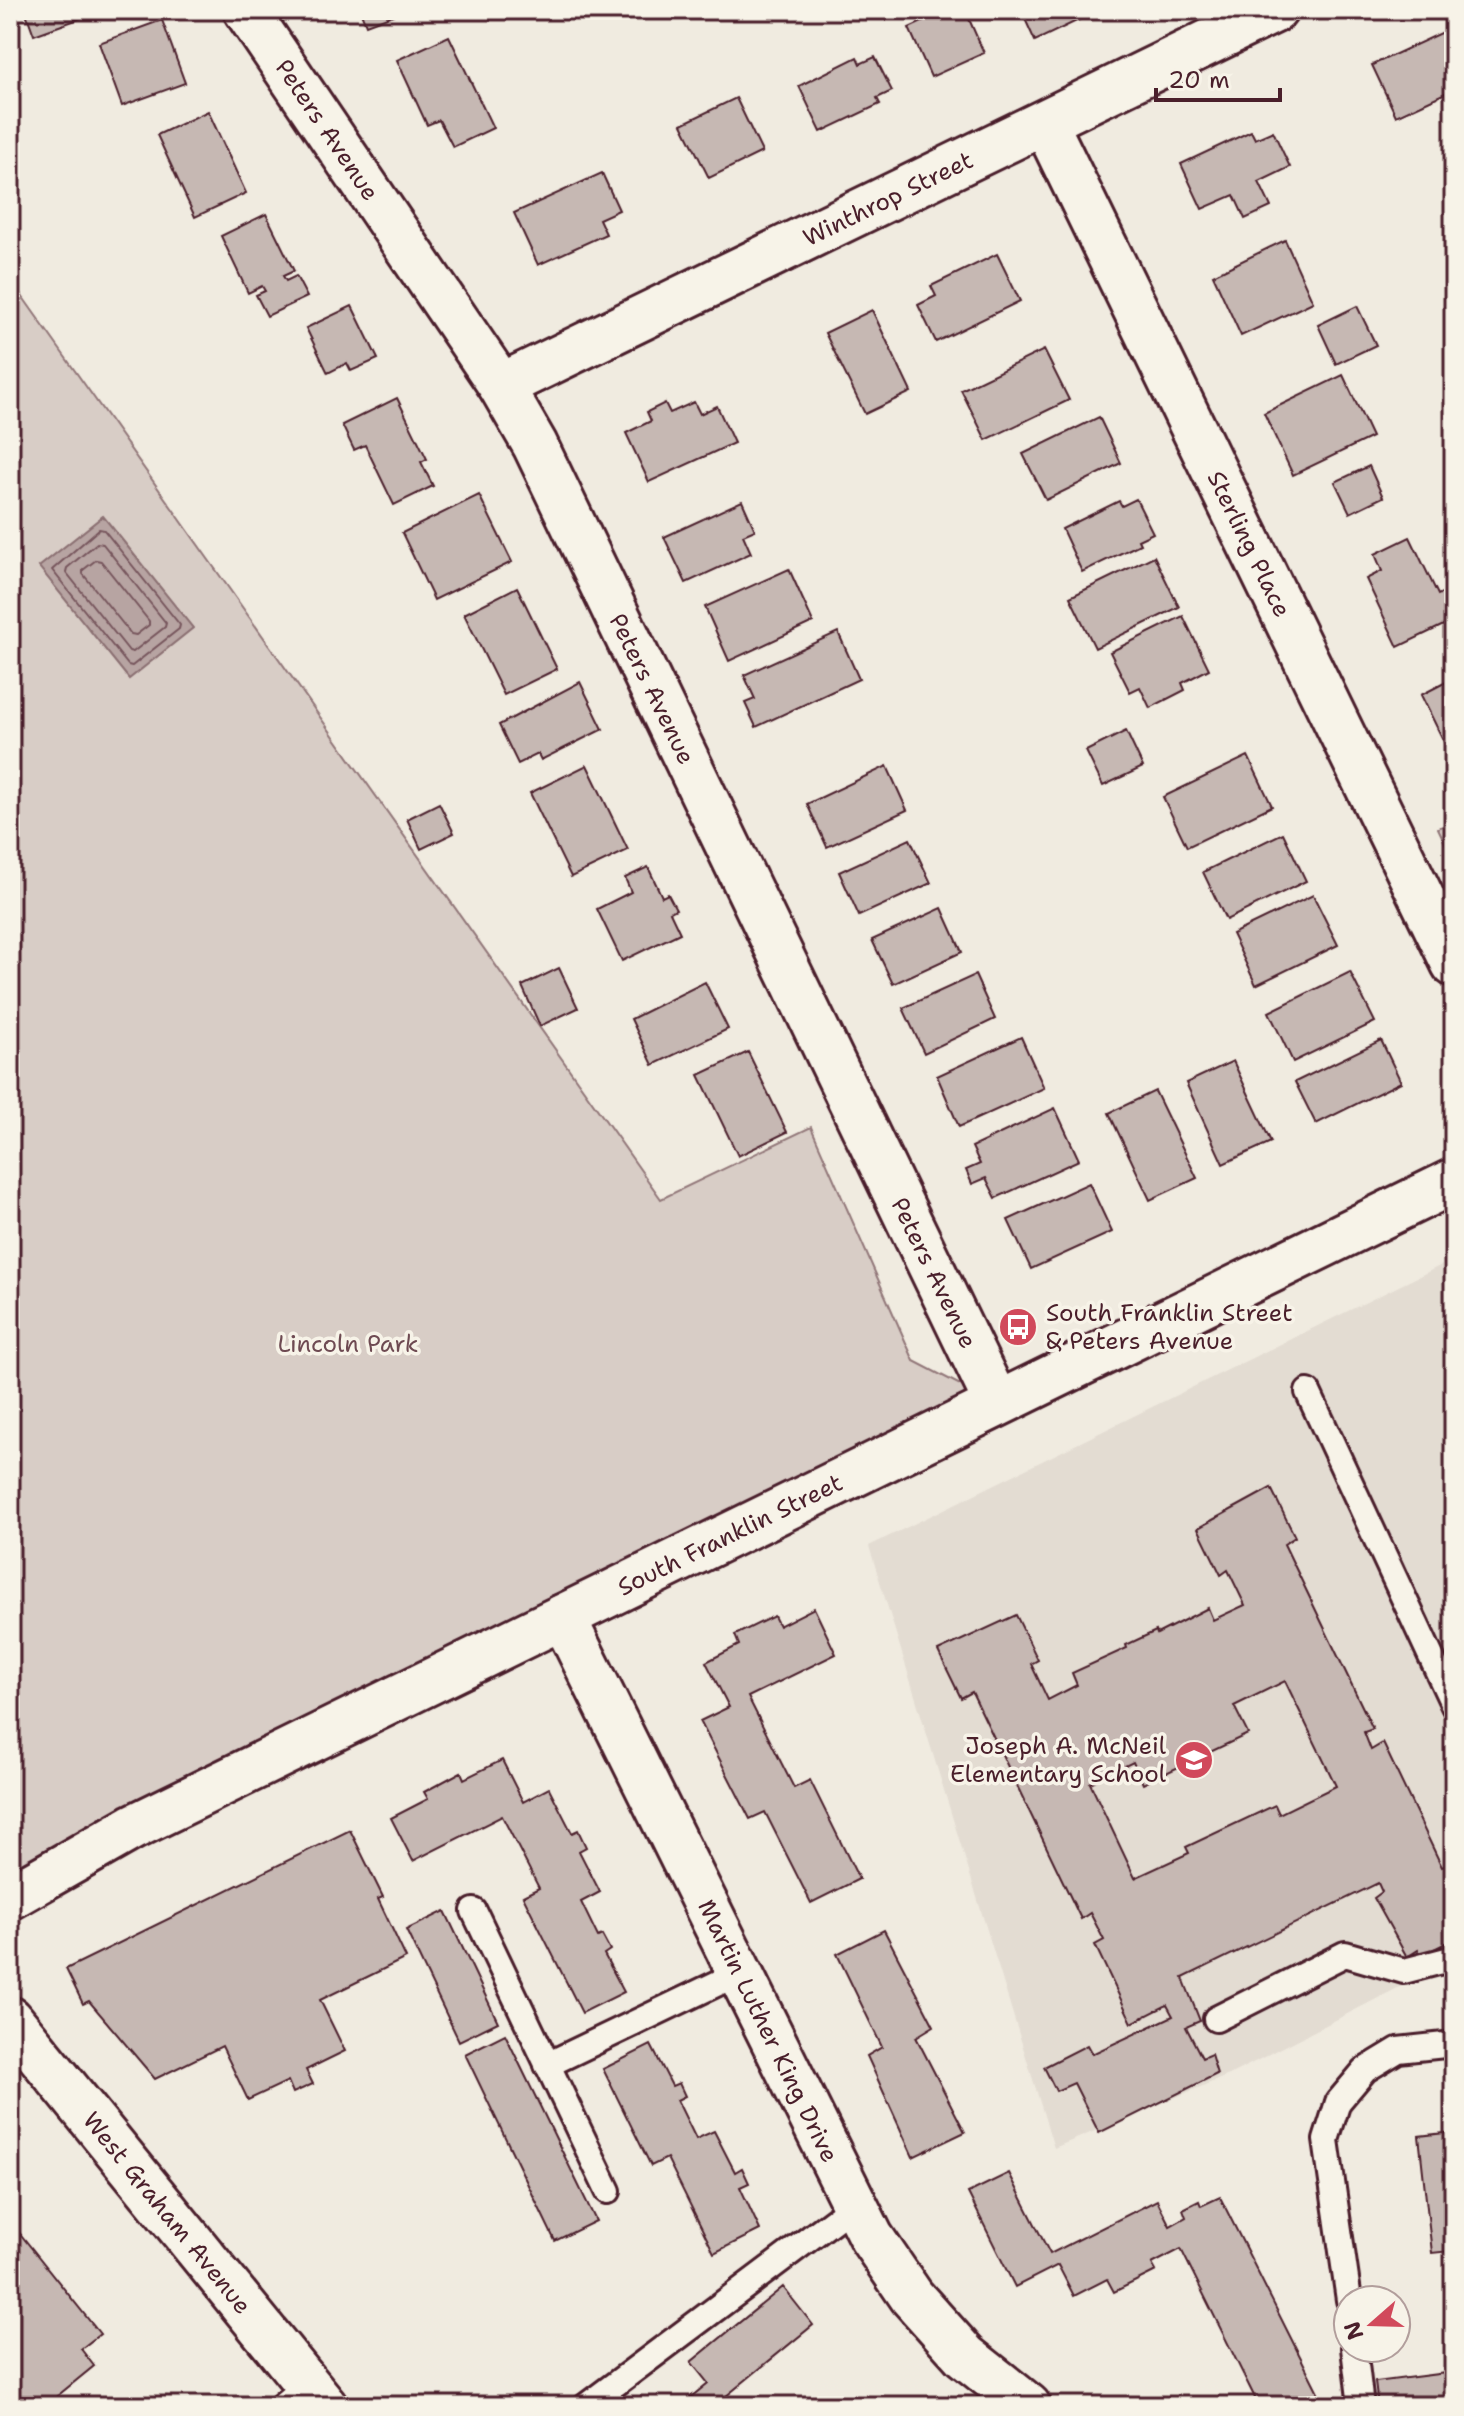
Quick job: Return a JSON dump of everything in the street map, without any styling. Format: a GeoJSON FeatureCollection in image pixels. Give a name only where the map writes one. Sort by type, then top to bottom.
{"type":"FeatureCollection","features":[{"type":"Feature","properties":{"kind":"street","name":"Peters Avenue"},"geometry":{"type":"LineString","coordinates":[[246,10],[501,386],[535,445],[997,1404]]}},
{"type":"Feature","properties":{"kind":"street","name":"Winthrop Street"},"geometry":{"type":"LineString","coordinates":[[501,386],[1275,10]]}},
{"type":"Feature","properties":{"kind":"street","name":"Sterling Place"},"geometry":{"type":"LineString","coordinates":[[1045,123],[1454,964]]}},
{"type":"Feature","properties":{"kind":"street","name":"South Franklin Street"},"geometry":{"type":"LineString","coordinates":[[10,1897],[133,1827],[1454,1181]]}},
{"type":"Feature","properties":{"kind":"street","name":"Martin Luther King Drive"},"geometry":{"type":"LineString","coordinates":[[563,1617],[871,2237],[912,2297],[965,2356],[1028,2406]]}},
{"type":"Feature","properties":{"kind":"street","name":"West Graham Avenue"},"geometry":{"type":"LineString","coordinates":[[10,2019],[304,2399]]}},
{"type":"Feature","properties":{"kind":"lane"},"geometry":{"type":"LineString","coordinates":[[1308,1392],[1454,1706]]}},
{"type":"Feature","properties":{"kind":"lane"},"geometry":{"type":"LineString","coordinates":[[474,1911],[608,2191]]}},
{"type":"Feature","properties":{"kind":"lane"},"geometry":{"type":"LineString","coordinates":[[1216,2019],[1345,1954],[1404,1971],[1454,1958]]}},
{"type":"Feature","properties":{"kind":"lane"},"geometry":{"type":"LineString","coordinates":[[547,2065],[739,1973]]}},
{"type":"Feature","properties":{"kind":"lane"},"geometry":{"type":"LineString","coordinates":[[1347,2284],[1326,2140],[1338,2102],[1365,2070],[1398,2050],[1454,2044]]}},
{"type":"Feature","properties":{"kind":"lane"},"geometry":{"type":"LineString","coordinates":[[586,2406],[854,2205]]}},
{"type":"Feature","properties":{"kind":"lane"},"geometry":{"type":"LineString","coordinates":[[1356,2364],[1361,2406]]}},
{"type":"Feature","properties":{"kind":"shaded area","name":"Joseph A. McNeil Elementary School"},"geometry":{"type":"Polygon","coordinates":[[[1454,1259],[1454,1974],[1417,1978],[1229,2075],[1054,2148],[869,1546],[1454,1259]]]}},
{"type":"Feature","properties":{"kind":"green space","name":"Lincoln Park"},"geometry":{"type":"Polygon","coordinates":[[[10,279],[661,1199],[811,1127],[914,1361],[997,1404],[10,1897],[10,279]]]}},
{"type":"Feature","properties":{"kind":"green space"},"geometry":{"type":"Polygon","coordinates":[[[1454,821],[1454,862],[1438,828],[1454,821]]]}},
{"type":"Feature","properties":{"kind":"water"},"geometry":{"type":"Polygon","coordinates":[[[103,516],[193,628],[129,679],[39,567],[103,516]]]}},
{"type":"Feature","properties":{"kind":"building"},"geometry":{"type":"Polygon","coordinates":[[[25,10],[104,10],[34,35],[25,10]]]}},
{"type":"Feature","properties":{"kind":"building"},"geometry":{"type":"Polygon","coordinates":[[[360,10],[406,10],[366,25],[360,10]]]}},
{"type":"Feature","properties":{"kind":"building"},"geometry":{"type":"Polygon","coordinates":[[[948,10],[965,10],[984,53],[931,77],[909,28],[948,10]]]}},
{"type":"Feature","properties":{"kind":"building"},"geometry":{"type":"Polygon","coordinates":[[[1021,10],[1082,10],[1085,17],[1035,41],[1021,10]]]}},
{"type":"Feature","properties":{"kind":"building"},"geometry":{"type":"Polygon","coordinates":[[[162,20],[185,83],[122,106],[99,43],[162,20]]]}},
{"type":"Feature","properties":{"kind":"building"},"geometry":{"type":"Polygon","coordinates":[[[1454,27],[1454,89],[1396,116],[1372,65],[1454,27]]]}},
{"type":"Feature","properties":{"kind":"building"},"geometry":{"type":"Polygon","coordinates":[[[449,36],[493,128],[453,147],[439,120],[427,125],[397,60],[449,36]]]}},
{"type":"Feature","properties":{"kind":"building"},"geometry":{"type":"Polygon","coordinates":[[[857,57],[860,64],[875,57],[892,91],[877,98],[880,104],[821,132],[799,86],[857,57]]]}},
{"type":"Feature","properties":{"kind":"building"},"geometry":{"type":"Polygon","coordinates":[[[736,98],[762,152],[709,178],[682,124],[736,98]]]}},
{"type":"Feature","properties":{"kind":"building"},"geometry":{"type":"Polygon","coordinates":[[[208,111],[246,193],[195,217],[157,135],[208,111]]]}},
{"type":"Feature","properties":{"kind":"building"},"geometry":{"type":"Polygon","coordinates":[[[1251,131],[1255,139],[1273,131],[1290,167],[1259,182],[1271,207],[1245,219],[1234,195],[1202,209],[1181,164],[1251,131]]]}},
{"type":"Feature","properties":{"kind":"building"},"geometry":{"type":"Polygon","coordinates":[[[602,173],[619,210],[599,219],[606,234],[538,265],[514,213],[602,173]]]}},
{"type":"Feature","properties":{"kind":"building"},"geometry":{"type":"Polygon","coordinates":[[[266,214],[294,271],[283,276],[286,281],[296,276],[307,297],[267,316],[256,295],[265,291],[262,286],[248,293],[221,236],[266,214]]]}},
{"type":"Feature","properties":{"kind":"building"},"geometry":{"type":"Polygon","coordinates":[[[1285,240],[1313,302],[1241,336],[1213,275],[1285,240]]]}},
{"type":"Feature","properties":{"kind":"building"},"geometry":{"type":"Polygon","coordinates":[[[997,254],[1020,301],[936,342],[918,305],[936,296],[931,286],[997,254]]]}},
{"type":"Feature","properties":{"kind":"building"},"geometry":{"type":"Polygon","coordinates":[[[352,306],[378,359],[351,371],[347,363],[328,373],[306,328],[352,306]]]}},
{"type":"Feature","properties":{"kind":"building"},"geometry":{"type":"Polygon","coordinates":[[[1357,306],[1376,345],[1336,364],[1318,325],[1357,306]]]}},
{"type":"Feature","properties":{"kind":"building"},"geometry":{"type":"Polygon","coordinates":[[[872,310],[911,392],[865,414],[825,333],[872,310]]]}},
{"type":"Feature","properties":{"kind":"building"},"geometry":{"type":"Polygon","coordinates":[[[1044,350],[1069,400],[986,440],[961,390],[1044,350]]]}},
{"type":"Feature","properties":{"kind":"building"},"geometry":{"type":"Polygon","coordinates":[[[1343,375],[1372,437],[1293,475],[1264,413],[1343,375]]]}},
{"type":"Feature","properties":{"kind":"building"},"geometry":{"type":"Polygon","coordinates":[[[397,398],[427,459],[421,462],[433,486],[394,505],[365,445],[354,450],[342,425],[397,398]]]}},
{"type":"Feature","properties":{"kind":"building"},"geometry":{"type":"Polygon","coordinates":[[[694,402],[700,414],[717,406],[734,443],[649,482],[626,433],[651,421],[647,412],[665,403],[670,413],[694,402]]]}},
{"type":"Feature","properties":{"kind":"building"},"geometry":{"type":"Polygon","coordinates":[[[1099,417],[1121,463],[1046,500],[1023,454],[1099,417]]]}},
{"type":"Feature","properties":{"kind":"building"},"geometry":{"type":"Polygon","coordinates":[[[1369,466],[1383,497],[1350,513],[1335,482],[1369,466]]]}},
{"type":"Feature","properties":{"kind":"building"},"geometry":{"type":"Polygon","coordinates":[[[479,495],[512,562],[434,600],[402,533],[479,495]]]}},
{"type":"Feature","properties":{"kind":"building"},"geometry":{"type":"Polygon","coordinates":[[[1136,499],[1153,533],[1138,540],[1140,544],[1082,572],[1062,529],[1119,501],[1122,506],[1136,499]]]}},
{"type":"Feature","properties":{"kind":"building"},"geometry":{"type":"Polygon","coordinates":[[[742,501],[755,530],[743,535],[751,553],[686,583],[664,537],[742,501]]]}},
{"type":"Feature","properties":{"kind":"building"},"geometry":{"type":"Polygon","coordinates":[[[1410,537],[1438,595],[1454,587],[1454,620],[1398,647],[1366,579],[1382,571],[1375,554],[1410,537]]]}},
{"type":"Feature","properties":{"kind":"building"},"geometry":{"type":"Polygon","coordinates":[[[1154,556],[1179,607],[1095,648],[1070,597],[1154,556]]]}},
{"type":"Feature","properties":{"kind":"building"},"geometry":{"type":"Polygon","coordinates":[[[789,569],[813,622],[729,661],[705,607],[789,569]]]}},
{"type":"Feature","properties":{"kind":"building"},"geometry":{"type":"Polygon","coordinates":[[[517,587],[557,669],[504,695],[464,614],[517,587]]]}},
{"type":"Feature","properties":{"kind":"building"},"geometry":{"type":"Polygon","coordinates":[[[1183,616],[1209,669],[1182,683],[1185,690],[1150,708],[1140,687],[1130,692],[1110,652],[1183,616]]]}},
{"type":"Feature","properties":{"kind":"building"},"geometry":{"type":"Polygon","coordinates":[[[838,632],[859,679],[756,727],[745,703],[755,699],[744,675],[838,632]]]}},
{"type":"Feature","properties":{"kind":"building"},"geometry":{"type":"Polygon","coordinates":[[[1454,678],[1454,762],[1421,695],[1454,678]]]}},
{"type":"Feature","properties":{"kind":"building"},"geometry":{"type":"Polygon","coordinates":[[[580,682],[603,729],[541,760],[538,754],[518,764],[499,725],[580,682]]]}},
{"type":"Feature","properties":{"kind":"building"},"geometry":{"type":"Polygon","coordinates":[[[1126,731],[1143,767],[1103,786],[1086,751],[1126,731]]]}},
{"type":"Feature","properties":{"kind":"building"},"geometry":{"type":"Polygon","coordinates":[[[1248,756],[1272,806],[1187,847],[1163,797],[1248,756]]]}},
{"type":"Feature","properties":{"kind":"building"},"geometry":{"type":"Polygon","coordinates":[[[587,765],[628,850],[571,877],[530,793],[587,765]]]}},
{"type":"Feature","properties":{"kind":"building"},"geometry":{"type":"Polygon","coordinates":[[[887,766],[907,810],[827,847],[807,804],[887,766]]]}},
{"type":"Feature","properties":{"kind":"building"},"geometry":{"type":"Polygon","coordinates":[[[439,803],[454,833],[421,849],[407,819],[439,803]]]}},
{"type":"Feature","properties":{"kind":"building"},"geometry":{"type":"Polygon","coordinates":[[[1283,833],[1306,881],[1226,920],[1203,872],[1283,833]]]}},
{"type":"Feature","properties":{"kind":"building"},"geometry":{"type":"Polygon","coordinates":[[[910,839],[931,883],[859,916],[839,872],[910,839]]]}},
{"type":"Feature","properties":{"kind":"building"},"geometry":{"type":"Polygon","coordinates":[[[648,867],[662,897],[668,894],[676,909],[670,912],[680,933],[622,961],[597,909],[631,892],[625,878],[648,867]]]}},
{"type":"Feature","properties":{"kind":"building"},"geometry":{"type":"Polygon","coordinates":[[[1313,895],[1338,945],[1256,985],[1232,934],[1313,895]]]}},
{"type":"Feature","properties":{"kind":"building"},"geometry":{"type":"Polygon","coordinates":[[[942,908],[962,952],[893,984],[872,940],[942,908]]]}},
{"type":"Feature","properties":{"kind":"building"},"geometry":{"type":"Polygon","coordinates":[[[559,968],[578,1008],[540,1026],[522,986],[559,968]]]}},
{"type":"Feature","properties":{"kind":"building"},"geometry":{"type":"Polygon","coordinates":[[[1350,972],[1375,1022],[1293,1062],[1269,1012],[1350,972]]]}},
{"type":"Feature","properties":{"kind":"building"},"geometry":{"type":"Polygon","coordinates":[[[975,975],[995,1019],[924,1053],[903,1008],[975,975]]]}},
{"type":"Feature","properties":{"kind":"building"},"geometry":{"type":"Polygon","coordinates":[[[705,982],[728,1029],[653,1065],[631,1019],[705,982]]]}},
{"type":"Feature","properties":{"kind":"building"},"geometry":{"type":"Polygon","coordinates":[[[1021,1037],[1044,1088],[959,1127],[937,1076],[1021,1037]]]}},
{"type":"Feature","properties":{"kind":"building"},"geometry":{"type":"Polygon","coordinates":[[[1381,1040],[1401,1082],[1316,1124],[1295,1082],[1381,1040]]]}},
{"type":"Feature","properties":{"kind":"building"},"geometry":{"type":"Polygon","coordinates":[[[748,1052],[787,1132],[738,1156],[699,1075],[748,1052]]]}},
{"type":"Feature","properties":{"kind":"building"},"geometry":{"type":"Polygon","coordinates":[[[1233,1061],[1271,1142],[1223,1164],[1186,1083],[1233,1061]]]}},
{"type":"Feature","properties":{"kind":"building"},"geometry":{"type":"Polygon","coordinates":[[[1155,1091],[1197,1178],[1150,1200],[1109,1113],[1155,1091]]]}},
{"type":"Feature","properties":{"kind":"building"},"geometry":{"type":"Polygon","coordinates":[[[1055,1108],[1079,1160],[996,1198],[986,1178],[972,1184],[966,1170],[980,1164],[972,1147],[1055,1108]]]}},
{"type":"Feature","properties":{"kind":"building"},"geometry":{"type":"Polygon","coordinates":[[[1089,1183],[1112,1232],[1031,1269],[1008,1220],[1089,1183]]]}},
{"type":"Feature","properties":{"kind":"building"},"geometry":{"type":"Polygon","coordinates":[[[1271,1488],[1295,1537],[1284,1544],[1373,1729],[1364,1732],[1371,1750],[1383,1743],[1442,1867],[1454,1863],[1454,1939],[1420,1956],[1418,1950],[1407,1957],[1374,1898],[1382,1892],[1378,1883],[1183,1978],[1200,2021],[1186,2027],[1202,2058],[1211,2054],[1217,2074],[1099,2133],[1074,2083],[1056,2091],[1044,2067],[1087,2045],[1092,2054],[1173,2016],[1167,2005],[1132,2023],[1095,1945],[1104,1940],[1090,1913],[1081,1919],[972,1692],[961,1698],[938,1651],[1016,1615],[1038,1660],[1031,1664],[1048,1700],[1077,1685],[1072,1673],[1127,1648],[1126,1645],[1156,1631],[1157,1634],[1208,1608],[1213,1620],[1245,1605],[1228,1570],[1221,1575],[1198,1528],[1271,1488]],[[1285,1681],[1234,1706],[1248,1734],[1143,1784],[1133,1762],[1090,1783],[1135,1878],[1189,1853],[1186,1847],[1275,1805],[1279,1814],[1336,1786],[1285,1681]]]}},
{"type":"Feature","properties":{"kind":"building"},"geometry":{"type":"Polygon","coordinates":[[[814,1608],[836,1654],[748,1697],[794,1788],[810,1780],[859,1879],[811,1903],[765,1812],[750,1819],[700,1721],[729,1707],[706,1662],[739,1645],[735,1635],[774,1616],[779,1626],[814,1608]]]}},
{"type":"Feature","properties":{"kind":"building"},"geometry":{"type":"Polygon","coordinates":[[[502,1760],[523,1802],[549,1788],[572,1833],[578,1830],[586,1847],[579,1851],[600,1892],[581,1902],[598,1937],[602,1935],[610,1950],[604,1954],[624,1992],[582,2013],[523,1896],[539,1888],[502,1816],[413,1861],[391,1818],[428,1799],[424,1792],[461,1772],[464,1779],[502,1760]]]}},
{"type":"Feature","properties":{"kind":"building"},"geometry":{"type":"Polygon","coordinates":[[[350,1830],[383,1897],[378,1899],[406,1958],[320,2000],[345,2051],[306,2070],[313,2084],[293,2093],[288,2081],[248,2100],[222,2046],[155,2079],[89,2001],[83,2004],[66,1969],[350,1830]]]}},
{"type":"Feature","properties":{"kind":"building"},"geometry":{"type":"Polygon","coordinates":[[[445,1911],[498,2022],[459,2041],[406,1930],[445,1911]]]}},
{"type":"Feature","properties":{"kind":"building"},"geometry":{"type":"Polygon","coordinates":[[[884,1930],[934,2026],[916,2037],[965,2132],[913,2157],[867,2056],[882,2047],[837,1954],[884,1930]]]}},
{"type":"Feature","properties":{"kind":"building"},"geometry":{"type":"Polygon","coordinates":[[[505,2034],[596,2221],[555,2241],[465,2054],[505,2034]]]}},
{"type":"Feature","properties":{"kind":"building"},"geometry":{"type":"Polygon","coordinates":[[[651,2045],[672,2086],[679,2083],[685,2096],[677,2100],[696,2139],[714,2131],[735,2172],[742,2168],[749,2183],[740,2187],[760,2230],[714,2253],[667,2158],[651,2166],[603,2069],[651,2045]]]}},
{"type":"Feature","properties":{"kind":"building"},"geometry":{"type":"Polygon","coordinates":[[[1454,2079],[1454,2288],[1450,2251],[1432,2253],[1419,2136],[1453,2132],[1447,2080],[1454,2079]]]}},
{"type":"Feature","properties":{"kind":"building"},"geometry":{"type":"Polygon","coordinates":[[[1009,2173],[1050,2254],[1157,2200],[1170,2226],[1186,2217],[1183,2209],[1199,2201],[1201,2206],[1220,2197],[1325,2406],[1259,2406],[1181,2249],[1152,2264],[1156,2271],[1114,2292],[1107,2279],[1074,2296],[1058,2265],[1015,2287],[968,2193],[1009,2173]]]}},
{"type":"Feature","properties":{"kind":"building"},"geometry":{"type":"Polygon","coordinates":[[[10,2221],[100,2334],[81,2349],[94,2366],[45,2406],[16,2406],[10,2398],[10,2221]]]}},
{"type":"Feature","properties":{"kind":"building"},"geometry":{"type":"Polygon","coordinates":[[[783,2287],[813,2325],[719,2402],[722,2406],[680,2406],[708,2383],[691,2362],[783,2287]]]}},
{"type":"Feature","properties":{"kind":"building"},"geometry":{"type":"Polygon","coordinates":[[[1454,2372],[1454,2406],[1378,2406],[1375,2382],[1454,2372]]]}},
{"type":"Feature","properties":{"kind":"place","name":"South Franklin Street & Peters Avenue"},"geometry":{"type":"Point","coordinates":[1018,1327]}},
{"type":"Feature","properties":{"kind":"place","name":"Joseph A. McNeil Elementary School"},"geometry":{"type":"Point","coordinates":[1194,1760]}}]}
